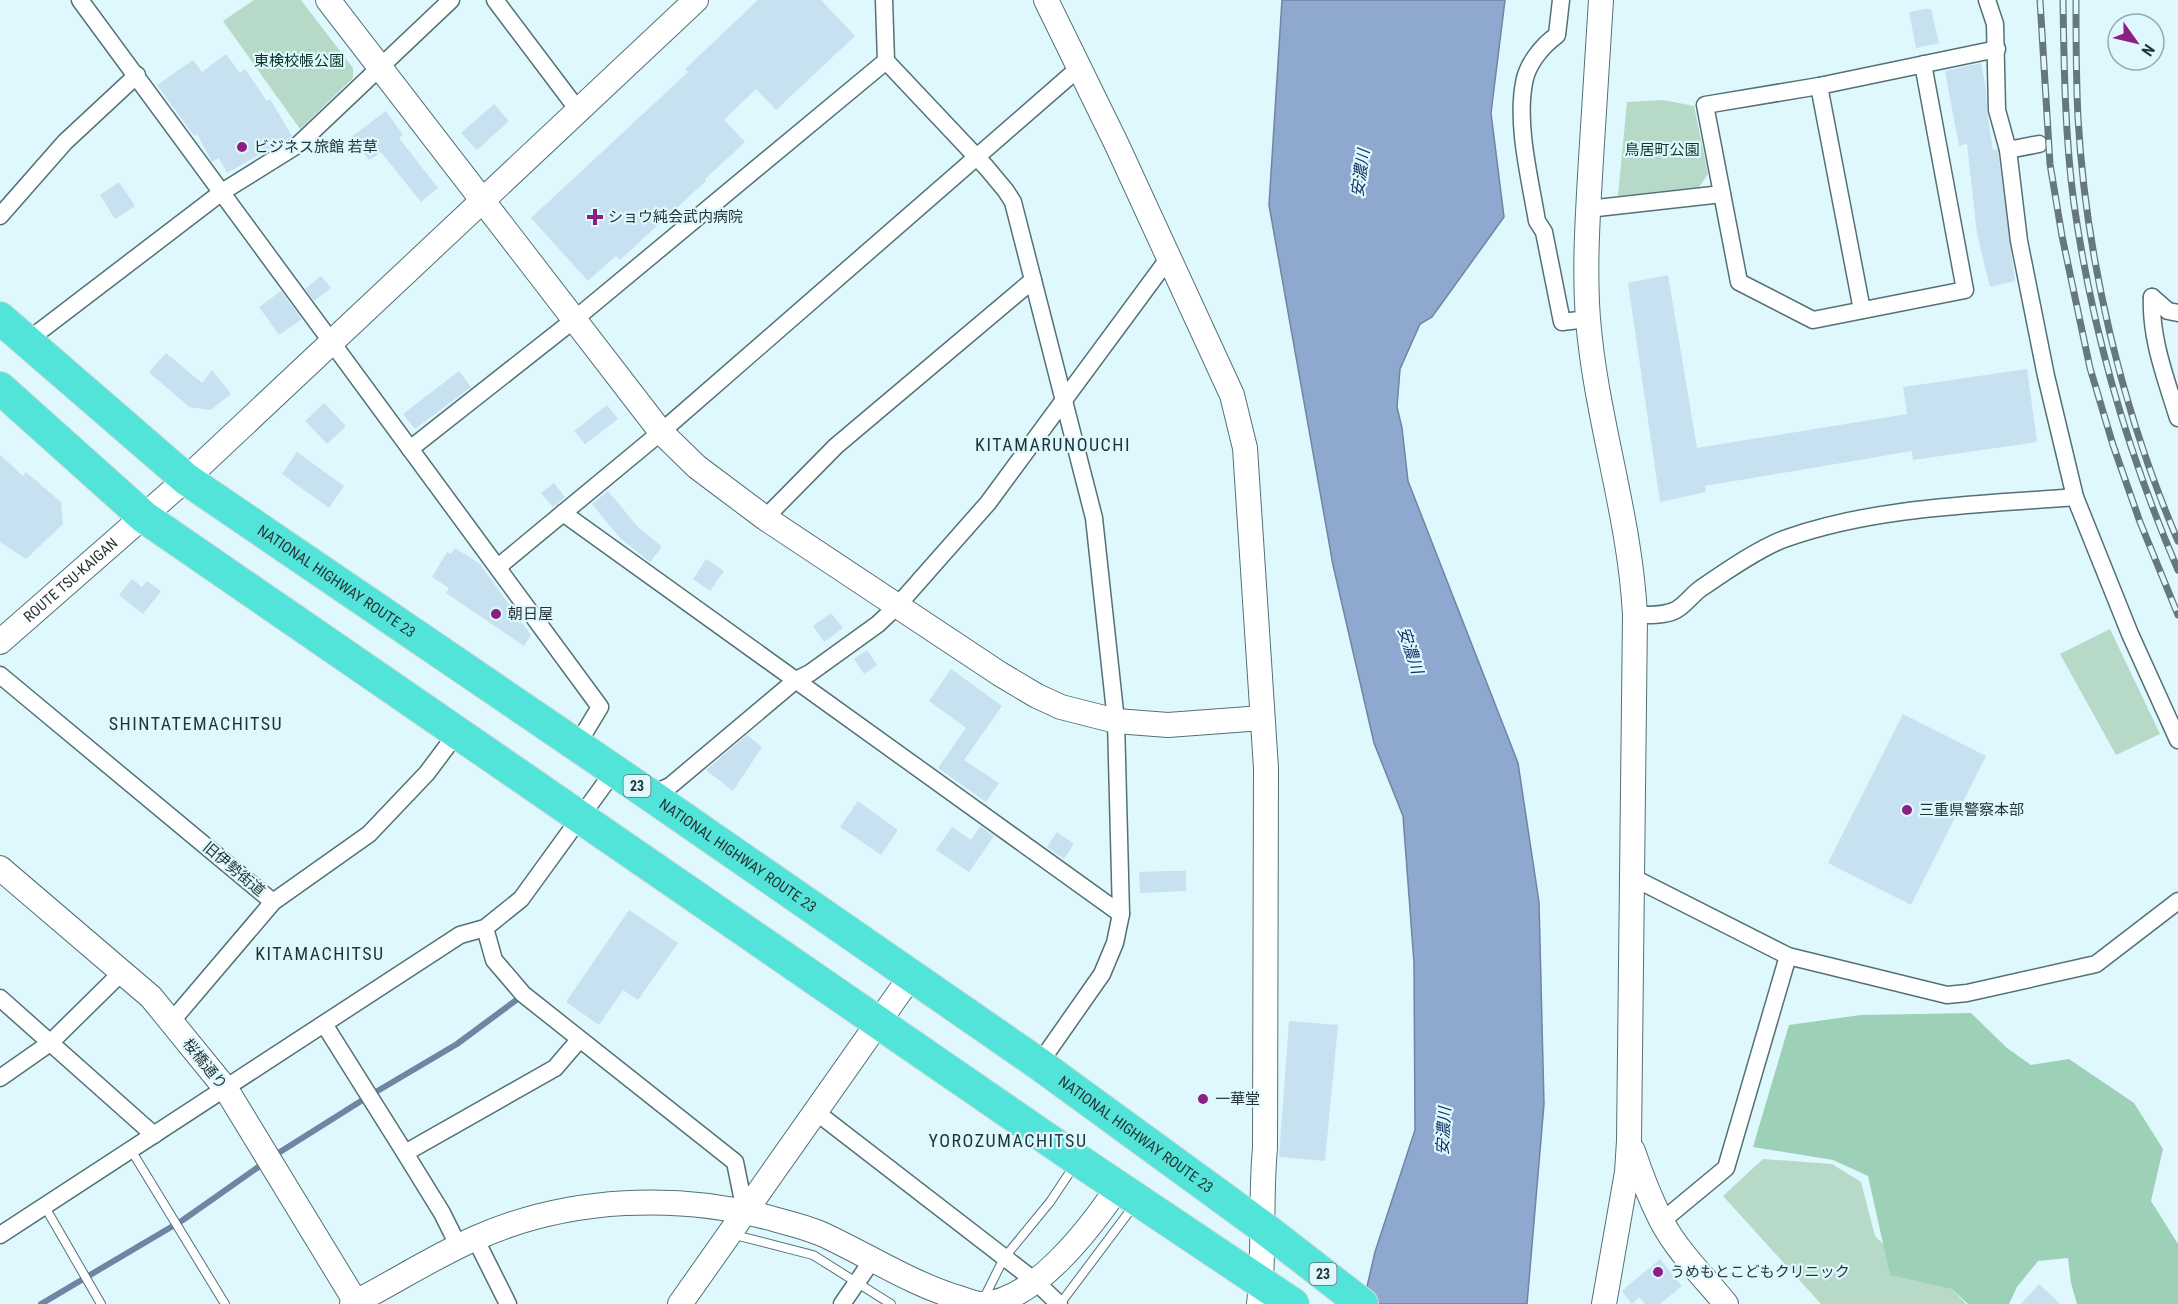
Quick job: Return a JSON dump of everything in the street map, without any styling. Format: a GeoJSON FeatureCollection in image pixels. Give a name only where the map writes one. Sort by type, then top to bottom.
{"type":"FeatureCollection","features":[{"type":"Feature","properties":{"kind":"highway","name":"NATIONAL HIGHWAY ROUTE 23"},"geometry":{"type":"LineString","coordinates":[[0,318],[186,479],[650,795],[1039,1064],[1362,1304]]}},
{"type":"Feature","properties":{"kind":"highway"},"geometry":{"type":"LineString","coordinates":[[0,388],[144,518],[879,1022],[1275,1297]]}},
{"type":"Feature","properties":{"kind":"street"},"geometry":{"type":"LineString","coordinates":[[80,0],[600,707],[577,745]]}},
{"type":"Feature","properties":{"kind":"street"},"geometry":{"type":"LineString","coordinates":[[328,0],[661,432],[697,468],[765,518],[1000,674],[1061,707],[1116,721],[1168,725],[1262,718]]}},
{"type":"Feature","properties":{"kind":"street"},"geometry":{"type":"LineString","coordinates":[[27,341],[222,192],[299,144],[451,0]]}},
{"type":"Feature","properties":{"kind":"street"},"geometry":{"type":"LineString","coordinates":[[495,0],[578,110]]}},
{"type":"Feature","properties":{"kind":"street","name":"ROUTE TSU-KAIGAN"},"geometry":{"type":"LineString","coordinates":[[0,642],[144,518],[696,0]]}},
{"type":"Feature","properties":{"kind":"street"},"geometry":{"type":"LineString","coordinates":[[884,0],[886,61],[1006,191],[1013,202],[1094,518],[1116,721],[1121,914],[1115,943],[1102,974],[1039,1064]]}},
{"type":"Feature","properties":{"kind":"street"},"geometry":{"type":"LineString","coordinates":[[1046,0],[1080,67],[1232,395],[1245,448],[1266,768],[1275,1297]]}},
{"type":"Feature","properties":{"kind":"street"},"geometry":{"type":"LineString","coordinates":[[1561,0],[1557,35],[1547,42],[1530,65],[1524,83],[1522,122],[1537,221],[1544,232],[1562,322],[1588,319]]}},
{"type":"Feature","properties":{"kind":"street"},"geometry":{"type":"LineString","coordinates":[[1601,0],[1588,209],[1586,267],[1588,319],[1595,374],[1633,575],[1635,615],[1628,1172],[1604,1304]]}},
{"type":"Feature","properties":{"kind":"street"},"geometry":{"type":"LineString","coordinates":[[1986,0],[1995,24],[1997,110],[2007,150],[2019,241],[2046,375],[2075,497],[2130,634],[2174,719],[2178,740]]}},
{"type":"Feature","properties":{"kind":"street"},"geometry":{"type":"LineString","coordinates":[[1923,64],[1965,290],[1813,320],[1739,282],[1705,105],[1819,86],[1923,64],[1997,49]]}},
{"type":"Feature","properties":{"kind":"street"},"geometry":{"type":"LineString","coordinates":[[410,449],[575,320],[886,61]]}},
{"type":"Feature","properties":{"kind":"street"},"geometry":{"type":"LineString","coordinates":[[498,567],[661,432],[1080,67]]}},
{"type":"Feature","properties":{"kind":"street"},"geometry":{"type":"LineString","coordinates":[[0,216],[65,142],[137,75]]}},
{"type":"Feature","properties":{"kind":"street"},"geometry":{"type":"LineString","coordinates":[[1819,86],[1862,310]]}},
{"type":"Feature","properties":{"kind":"street"},"geometry":{"type":"LineString","coordinates":[[2007,150],[2039,144]]}},
{"type":"Feature","properties":{"kind":"street"},"geometry":{"type":"LineString","coordinates":[[1588,209],[1722,194]]}},
{"type":"Feature","properties":{"kind":"street"},"geometry":{"type":"LineString","coordinates":[[650,795],[670,786],[796,680],[810,673],[878,624],[898,605],[988,503],[1168,260]]}},
{"type":"Feature","properties":{"kind":"street"},"geometry":{"type":"LineString","coordinates":[[765,518],[836,446],[1033,280]]}},
{"type":"Feature","properties":{"kind":"street"},"geometry":{"type":"LineString","coordinates":[[2178,313],[2168,311],[2152,297],[2151,317],[2178,418]]}},
{"type":"Feature","properties":{"kind":"street"},"geometry":{"type":"LineString","coordinates":[[1635,615],[1676,610],[1699,590],[1761,551],[1784,539],[1832,524],[1908,511],[2075,497]]}},
{"type":"Feature","properties":{"kind":"street"},"geometry":{"type":"LineString","coordinates":[[563,513],[1121,914]]}},
{"type":"Feature","properties":{"kind":"street","name":"旧伊勢街道"},"geometry":{"type":"LineString","coordinates":[[0,675],[273,902],[369,834],[427,773],[457,733]]}},
{"type":"Feature","properties":{"kind":"street"},"geometry":{"type":"LineString","coordinates":[[0,1235],[460,935],[485,928],[521,899],[614,771]]}},
{"type":"Feature","properties":{"kind":"street","name":"桜橋通り"},"geometry":{"type":"LineString","coordinates":[[0,868],[151,997],[226,1089],[355,1303]]}},
{"type":"Feature","properties":{"kind":"street"},"geometry":{"type":"LineString","coordinates":[[1632,877],[1788,956],[1947,995],[1967,993],[2096,964],[2178,901]]}},
{"type":"Feature","properties":{"kind":"street"},"geometry":{"type":"LineString","coordinates":[[171,1022],[273,902]]}},
{"type":"Feature","properties":{"kind":"street"},"geometry":{"type":"LineString","coordinates":[[485,928],[494,960],[523,994],[735,1162],[745,1211]]}},
{"type":"Feature","properties":{"kind":"street"},"geometry":{"type":"LineString","coordinates":[[1662,1221],[1726,1168],[1788,956]]}},
{"type":"Feature","properties":{"kind":"street"},"geometry":{"type":"LineString","coordinates":[[0,1078],[50,1043],[122,972]]}},
{"type":"Feature","properties":{"kind":"street"},"geometry":{"type":"LineString","coordinates":[[680,1304],[911,976]]}},
{"type":"Feature","properties":{"kind":"street"},"geometry":{"type":"LineString","coordinates":[[0,998],[154,1134]]}},
{"type":"Feature","properties":{"kind":"street"},"geometry":{"type":"LineString","coordinates":[[324,1024],[442,1213],[467,1243],[508,1304]]}},
{"type":"Feature","properties":{"kind":"street"},"geometry":{"type":"LineString","coordinates":[[405,1153],[555,1068],[579,1040]]}},
{"type":"Feature","properties":{"kind":"street"},"geometry":{"type":"LineString","coordinates":[[816,1112],[1035,1281],[1059,1304]]}},
{"type":"Feature","properties":{"kind":"street"},"geometry":{"type":"LineString","coordinates":[[1629,1141],[1641,1175],[1662,1221],[1682,1251],[1726,1304]]}},
{"type":"Feature","properties":{"kind":"street"},"geometry":{"type":"LineString","coordinates":[[355,1303],[467,1243],[525,1220],[587,1207],[639,1202],[693,1203],[745,1211],[822,1234],[937,1291],[980,1304],[1002,1300],[1035,1281],[1128,1194]]}},
{"type":"Feature","properties":{"kind":"street"},"geometry":{"type":"LineString","coordinates":[[842,1304],[873,1259]]}},
{"type":"Feature","properties":{"kind":"lane"},"geometry":{"type":"LineString","coordinates":[[131,1150],[225,1304]]}},
{"type":"Feature","properties":{"kind":"lane"},"geometry":{"type":"LineString","coordinates":[[980,1304],[1004,1258],[1050,1202],[1078,1160]]}},
{"type":"Feature","properties":{"kind":"lane"},"geometry":{"type":"LineString","coordinates":[[1059,1304],[1128,1194]]}},
{"type":"Feature","properties":{"kind":"lane"},"geometry":{"type":"LineString","coordinates":[[45,1207],[100,1304]]}},
{"type":"Feature","properties":{"kind":"lane"},"geometry":{"type":"LineString","coordinates":[[730,1234],[813,1255],[891,1304]]}},
{"type":"Feature","properties":{"kind":"green space","name":"東検校帳公園"},"geometry":{"type":"Polygon","coordinates":[[[254,0],[301,0],[353,68],[353,78],[300,129],[223,21],[254,0]]]}},
{"type":"Feature","properties":{"kind":"green space","name":"鳥居町公園"},"geometry":{"type":"Polygon","coordinates":[[[1663,100],[1694,106],[1708,174],[1699,187],[1618,196],[1627,102],[1663,100]]]}},
{"type":"Feature","properties":{"kind":"green space"},"geometry":{"type":"Polygon","coordinates":[[[2110,629],[2160,734],[2116,755],[2060,654],[2110,629]]]}},
{"type":"Feature","properties":{"kind":"green space"},"geometry":{"type":"Polygon","coordinates":[[[1971,1013],[2007,1048],[2031,1065],[2069,1059],[2134,1103],[2163,1149],[2151,1201],[2178,1244],[2178,1304],[2077,1304],[2071,1283],[2068,1258],[2038,1261],[2017,1287],[2009,1304],[1968,1304],[1952,1289],[1890,1275],[1868,1176],[1833,1160],[1753,1147],[1789,1025],[1861,1015],[1971,1013]]]}},
{"type":"Feature","properties":{"kind":"green space"},"geometry":{"type":"Polygon","coordinates":[[[1763,1159],[1832,1164],[1861,1182],[1875,1236],[1900,1260],[1952,1289],[1966,1304],[1821,1304],[1723,1196],[1763,1159]]]}},
{"type":"Feature","properties":{"kind":"water","name":"安濃川"},"geometry":{"type":"Polygon","coordinates":[[[1282,0],[1505,0],[1491,113],[1504,217],[1432,317],[1420,324],[1400,369],[1397,407],[1402,428],[1408,481],[1518,763],[1539,902],[1544,1104],[1527,1304],[1363,1304],[1375,1252],[1415,1130],[1414,963],[1403,816],[1374,743],[1333,565],[1269,205],[1282,0]]]}},
{"type":"Feature","properties":{"kind":"building"},"geometry":{"type":"Polygon","coordinates":[[[758,0],[821,0],[855,36],[776,110],[756,89],[724,120],[745,142],[620,260],[616,256],[588,281],[531,218],[688,72],[685,69],[758,0]]]}},
{"type":"Feature","properties":{"kind":"building"},"geometry":{"type":"Polygon","coordinates":[[[1931,9],[1939,43],[1916,48],[1909,12],[1931,9]]]}},
{"type":"Feature","properties":{"kind":"building"},"geometry":{"type":"Polygon","coordinates":[[[226,54],[240,73],[245,69],[267,101],[270,99],[292,136],[227,173],[219,158],[212,162],[197,134],[194,136],[157,85],[193,60],[202,72],[226,54]]]}},
{"type":"Feature","properties":{"kind":"building"},"geometry":{"type":"Polygon","coordinates":[[[1981,63],[1993,150],[1997,149],[1998,152],[2015,281],[1990,287],[1977,234],[1967,144],[1959,146],[1945,71],[1981,63]]]}},
{"type":"Feature","properties":{"kind":"building"},"geometry":{"type":"Polygon","coordinates":[[[494,104],[509,121],[477,150],[461,133],[494,104]]]}},
{"type":"Feature","properties":{"kind":"building"},"geometry":{"type":"Polygon","coordinates":[[[386,111],[403,135],[399,138],[438,188],[421,202],[381,152],[369,160],[351,137],[386,111]]]}},
{"type":"Feature","properties":{"kind":"building"},"geometry":{"type":"Polygon","coordinates":[[[119,182],[135,206],[115,219],[100,195],[119,182]]]}},
{"type":"Feature","properties":{"kind":"building"},"geometry":{"type":"Polygon","coordinates":[[[1668,275],[1697,448],[1907,414],[1903,387],[2027,369],[2037,442],[1913,460],[1912,451],[1705,486],[1706,492],[1660,502],[1628,283],[1668,275]]]}},
{"type":"Feature","properties":{"kind":"building"},"geometry":{"type":"Polygon","coordinates":[[[321,276],[331,288],[314,301],[305,289],[321,276]]]}},
{"type":"Feature","properties":{"kind":"building"},"geometry":{"type":"Polygon","coordinates":[[[281,291],[302,319],[279,335],[259,307],[281,291]]]}},
{"type":"Feature","properties":{"kind":"building"},"geometry":{"type":"Polygon","coordinates":[[[166,353],[202,383],[212,370],[231,394],[211,410],[189,407],[149,372],[166,353]]]}},
{"type":"Feature","properties":{"kind":"building"},"geometry":{"type":"Polygon","coordinates":[[[459,371],[471,387],[415,429],[403,414],[459,371]]]}},
{"type":"Feature","properties":{"kind":"building"},"geometry":{"type":"Polygon","coordinates":[[[324,403],[346,426],[327,444],[305,421],[324,403]]]}},
{"type":"Feature","properties":{"kind":"building"},"geometry":{"type":"Polygon","coordinates":[[[607,405],[618,419],[585,444],[574,431],[607,405]]]}},
{"type":"Feature","properties":{"kind":"building"},"geometry":{"type":"Polygon","coordinates":[[[297,452],[344,486],[329,508],[282,474],[297,452]]]}},
{"type":"Feature","properties":{"kind":"building"},"geometry":{"type":"Polygon","coordinates":[[[0,455],[23,476],[26,472],[61,502],[63,524],[26,559],[0,542],[0,455]]]}},
{"type":"Feature","properties":{"kind":"building"},"geometry":{"type":"Polygon","coordinates":[[[554,483],[565,497],[553,507],[541,493],[554,483]]]}},
{"type":"Feature","properties":{"kind":"building"},"geometry":{"type":"Polygon","coordinates":[[[608,491],[637,526],[662,547],[650,562],[620,538],[592,504],[608,491]]]}},
{"type":"Feature","properties":{"kind":"building","name":"朝日屋"},"geometry":{"type":"Polygon","coordinates":[[[455,548],[480,564],[531,635],[524,646],[446,593],[449,588],[432,577],[447,552],[451,554],[455,548]]]}},
{"type":"Feature","properties":{"kind":"building"},"geometry":{"type":"Polygon","coordinates":[[[706,559],[724,571],[710,591],[693,579],[706,559]]]}},
{"type":"Feature","properties":{"kind":"building"},"geometry":{"type":"Polygon","coordinates":[[[132,579],[142,587],[147,581],[161,591],[143,614],[119,595],[132,579]]]}},
{"type":"Feature","properties":{"kind":"building"},"geometry":{"type":"Polygon","coordinates":[[[831,613],[843,628],[824,642],[813,626],[831,613]]]}},
{"type":"Feature","properties":{"kind":"building"},"geometry":{"type":"Polygon","coordinates":[[[867,650],[877,665],[864,674],[854,659],[867,650]]]}},
{"type":"Feature","properties":{"kind":"building"},"geometry":{"type":"Polygon","coordinates":[[[951,669],[1002,706],[964,760],[999,783],[986,802],[938,768],[966,728],[929,701],[951,669]]]}},
{"type":"Feature","properties":{"kind":"building"},"geometry":{"type":"Polygon","coordinates":[[[1903,714],[1986,756],[1911,905],[1828,863],[1903,714]]]}},
{"type":"Feature","properties":{"kind":"building"},"geometry":{"type":"Polygon","coordinates":[[[747,735],[762,747],[733,791],[706,770],[747,735]]]}},
{"type":"Feature","properties":{"kind":"building"},"geometry":{"type":"Polygon","coordinates":[[[858,801],[898,830],[881,855],[840,827],[858,801]]]}},
{"type":"Feature","properties":{"kind":"building"},"geometry":{"type":"Polygon","coordinates":[[[980,826],[994,836],[969,872],[936,850],[952,827],[971,840],[980,826]]]}},
{"type":"Feature","properties":{"kind":"building"},"geometry":{"type":"Polygon","coordinates":[[[1057,832],[1074,844],[1064,859],[1047,847],[1057,832]]]}},
{"type":"Feature","properties":{"kind":"building"},"geometry":{"type":"Polygon","coordinates":[[[1186,871],[1186,891],[1140,893],[1139,872],[1186,871]]]}},
{"type":"Feature","properties":{"kind":"building"},"geometry":{"type":"Polygon","coordinates":[[[629,910],[678,943],[638,1000],[623,990],[599,1025],[566,1002],[629,910]]]}},
{"type":"Feature","properties":{"kind":"building"},"geometry":{"type":"Polygon","coordinates":[[[1289,1021],[1338,1025],[1325,1161],[1279,1157],[1289,1021]]]}},
{"type":"Feature","properties":{"kind":"building","name":"うめもとこどもクリニック"},"geometry":{"type":"Polygon","coordinates":[[[1660,1259],[1682,1286],[1660,1304],[1645,1304],[1639,1297],[1632,1304],[1622,1291],[1660,1259]]]}},
{"type":"Feature","properties":{"kind":"building"},"geometry":{"type":"Polygon","coordinates":[[[2039,1284],[2060,1304],[2021,1304],[2039,1284]]]}},
{"type":"Feature","properties":{"kind":"waterway"},"geometry":{"type":"LineString","coordinates":[[272,1157],[457,1044],[523,995]]}},
{"type":"Feature","properties":{"kind":"waterway"},"geometry":{"type":"LineString","coordinates":[[41,1304],[183,1220],[264,1163]]}},
{"type":"Feature","properties":{"kind":"railway"},"geometry":{"type":"LineString","coordinates":[[2040,0],[2050,164],[2062,236],[2090,368],[2113,445],[2140,522],[2178,615]]}},
{"type":"Feature","properties":{"kind":"railway"},"geometry":{"type":"LineString","coordinates":[[2063,0],[2065,102],[2071,179],[2091,298],[2114,391],[2128,436],[2143,482],[2178,570]]}},
{"type":"Feature","properties":{"kind":"railway"},"geometry":{"type":"LineString","coordinates":[[2076,0],[2076,74],[2082,171],[2098,280],[2110,334],[2140,440],[2178,541]]}},
{"type":"Feature","properties":{"kind":"place","name":"ビジネス旅館 若草"},"geometry":{"type":"Point","coordinates":[242,147]}},
{"type":"Feature","properties":{"kind":"place","name":"ショウ純会武内病院"},"geometry":{"type":"Point","coordinates":[595,217]}},
{"type":"Feature","properties":{"kind":"place","name":"朝日屋"},"geometry":{"type":"Point","coordinates":[496,614]}},
{"type":"Feature","properties":{"kind":"place","name":"三重県警察本部"},"geometry":{"type":"Point","coordinates":[1907,810]}},
{"type":"Feature","properties":{"kind":"place","name":"一華堂"},"geometry":{"type":"Point","coordinates":[1203,1099]}},
{"type":"Feature","properties":{"kind":"place","name":"うめもとこどもクリニック"},"geometry":{"type":"Point","coordinates":[1658,1272]}},
{"type":"Feature","properties":{"kind":"district","name":"KITAMARUNOUCHI"},"geometry":{"type":"Point","coordinates":[1053,445]}},
{"type":"Feature","properties":{"kind":"district","name":"SHINTATEMACHITSU"},"geometry":{"type":"Point","coordinates":[196,724]}},
{"type":"Feature","properties":{"kind":"district","name":"KITAMACHITSU"},"geometry":{"type":"Point","coordinates":[320,954]}},
{"type":"Feature","properties":{"kind":"district","name":"YOROZUMACHITSU"},"geometry":{"type":"Point","coordinates":[1008,1141]}}]}
